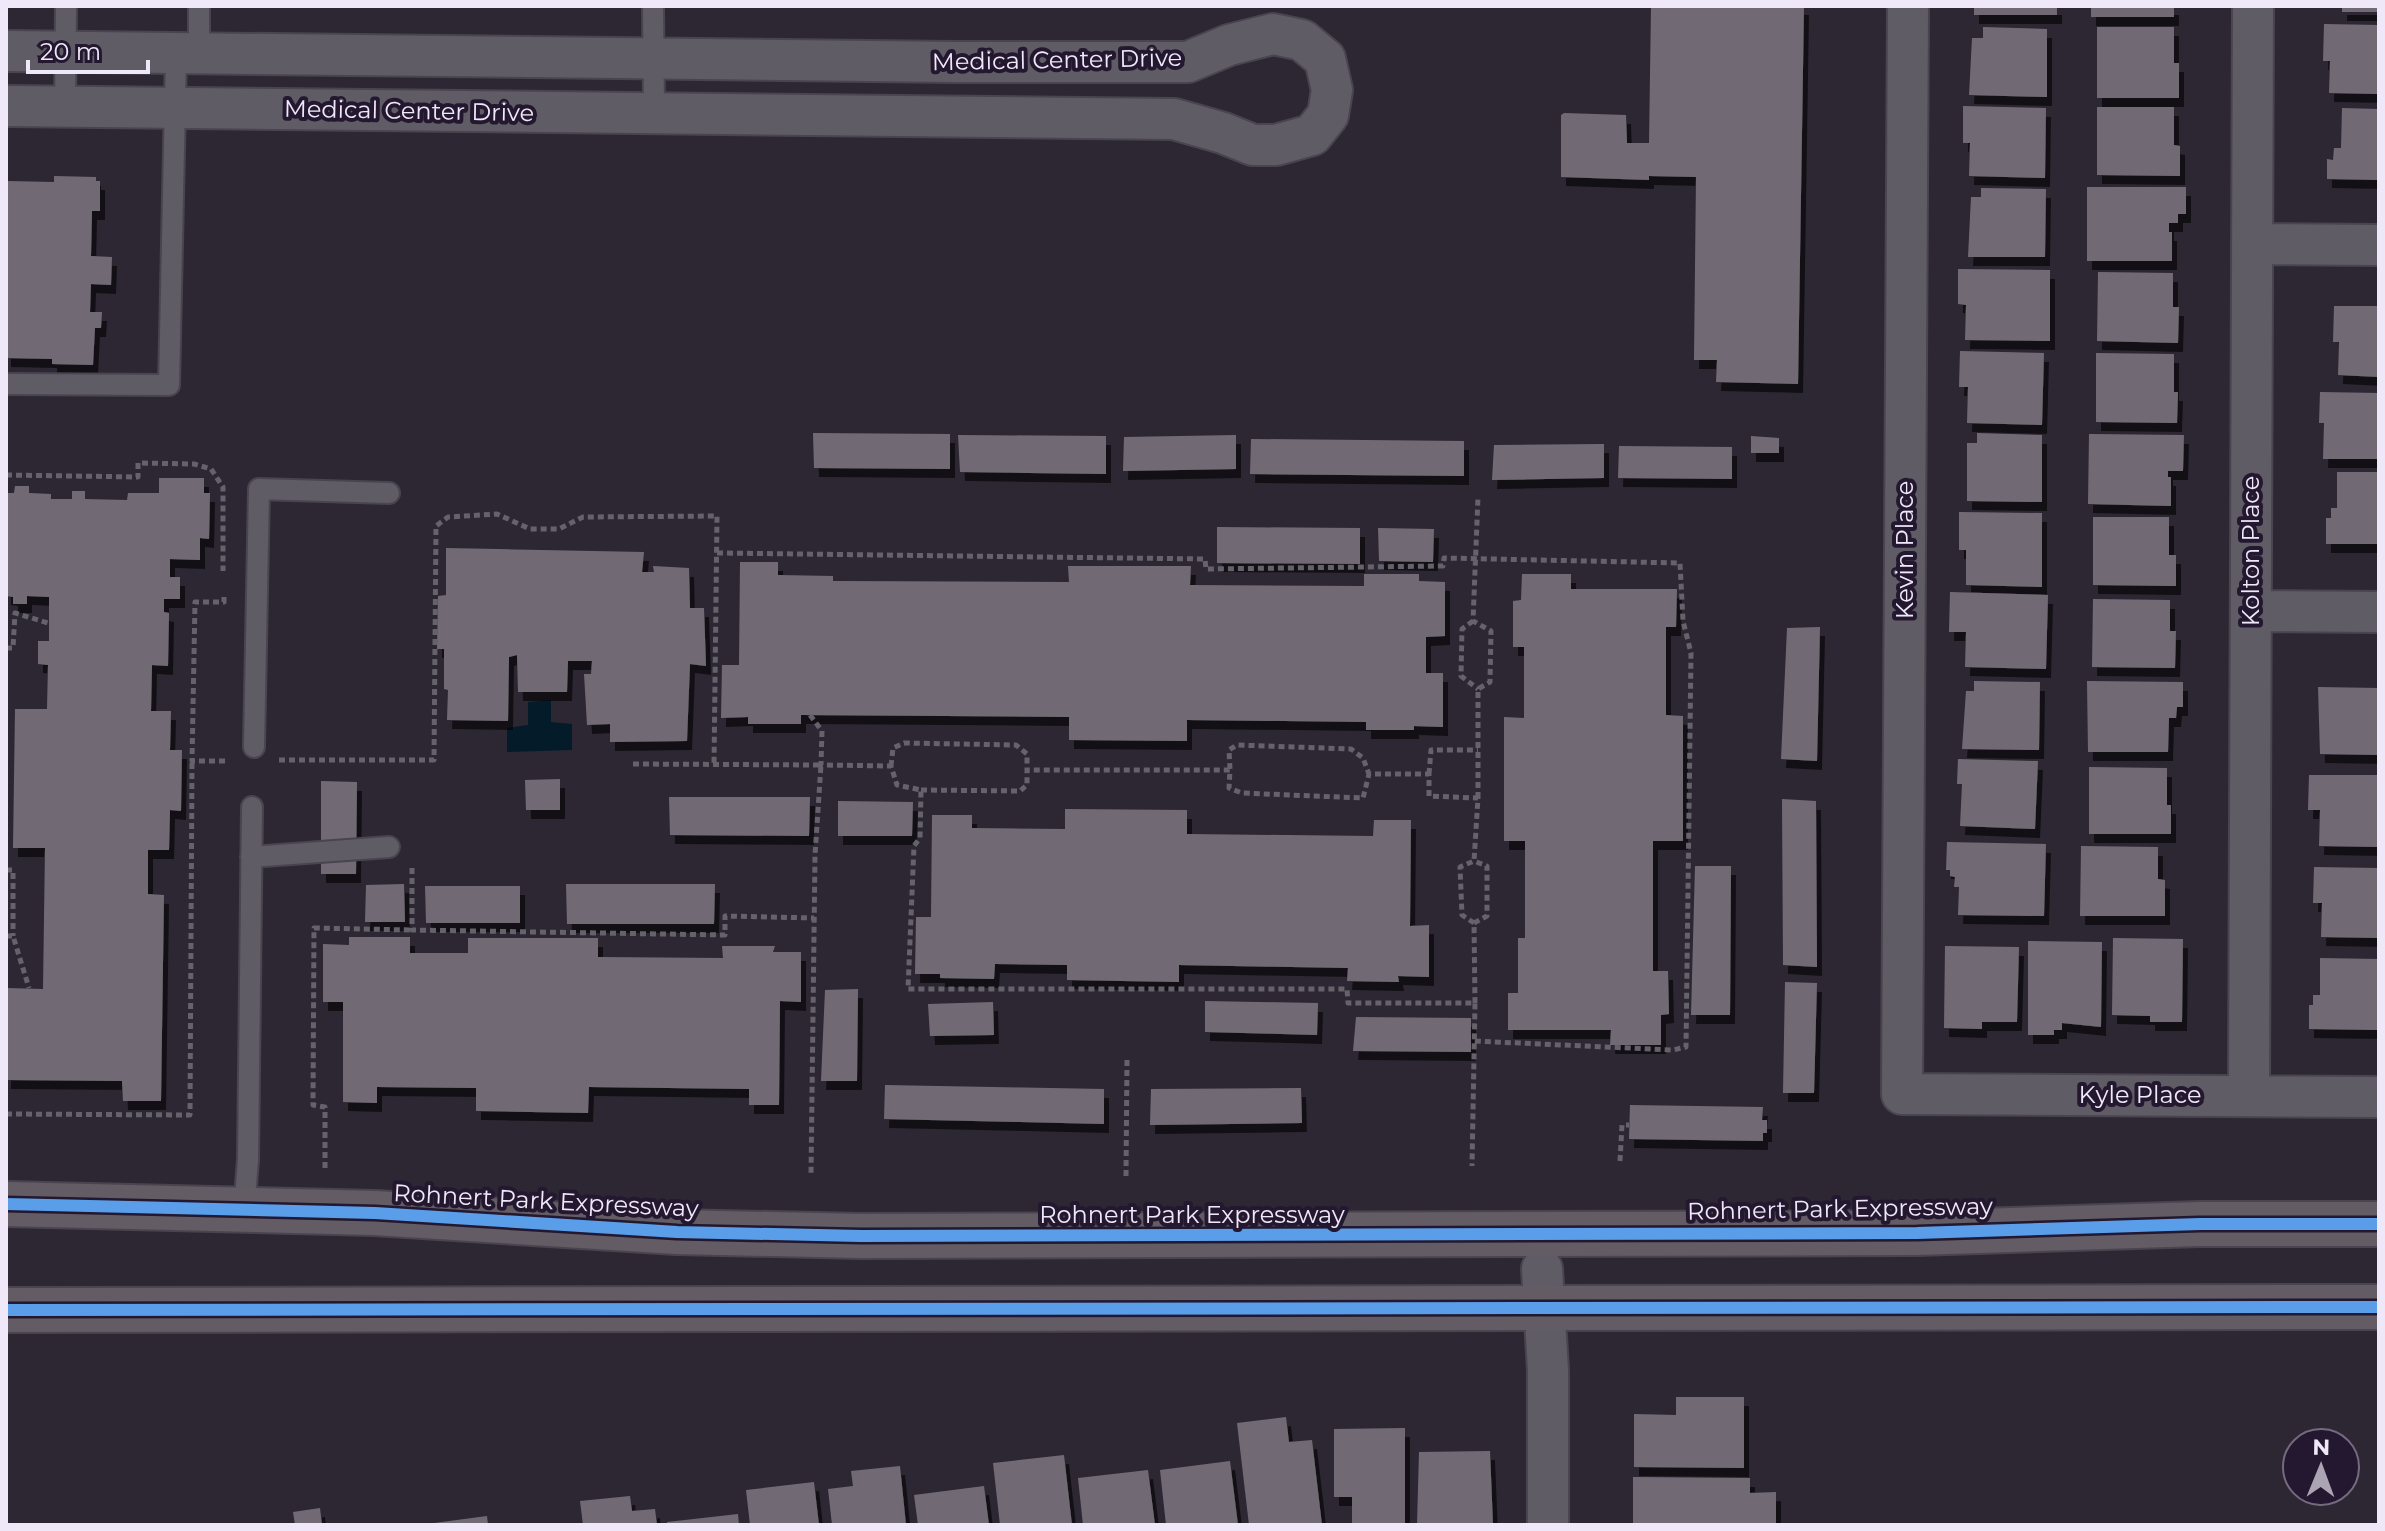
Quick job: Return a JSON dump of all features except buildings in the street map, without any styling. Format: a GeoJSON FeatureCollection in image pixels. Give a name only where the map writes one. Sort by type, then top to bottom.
{"type":"FeatureCollection","features":[{"type":"Feature","properties":{"kind":"main road","name":"Rohnert Park Expressway"},"geometry":{"type":"LineString","coordinates":[[6,1204],[375,1213],[677,1232],[1052,1238],[1901,1233],[2200,1224],[2379,1224]]}},
{"type":"Feature","properties":{"kind":"main road"},"geometry":{"type":"LineString","coordinates":[[6,1310],[1544,1288],[2379,1307]]}},
{"type":"Feature","properties":{"kind":"street","name":"Kevin Place"},"geometry":{"type":"LineString","coordinates":[[1902,1094],[1908,6]]}},
{"type":"Feature","properties":{"kind":"street","name":"Kolton Place"},"geometry":{"type":"LineString","coordinates":[[2249,1096],[2253,6]]}},
{"type":"Feature","properties":{"kind":"street","name":"Medical Center Drive"},"geometry":{"type":"LineString","coordinates":[[6,51],[1188,62],[1229,45],[1273,34],[1302,40],[1325,59],[1332,90],[1328,115],[1312,135],[1276,145],[1253,145],[1174,119],[6,106]]}},
{"type":"Feature","properties":{"kind":"street"},"geometry":{"type":"LineString","coordinates":[[2252,244],[2379,245]]}},
{"type":"Feature","properties":{"kind":"street"},"geometry":{"type":"LineString","coordinates":[[2251,611],[2379,612]]}},
{"type":"Feature","properties":{"kind":"street","name":"Kyle Place"},"geometry":{"type":"LineString","coordinates":[[1902,1094],[2379,1097]]}},
{"type":"Feature","properties":{"kind":"street"},"geometry":{"type":"LineString","coordinates":[[1544,1288],[1548,1370],[1548,1525]]}},
{"type":"Feature","properties":{"kind":"lane"},"geometry":{"type":"LineString","coordinates":[[65,107],[66,6]]}},
{"type":"Feature","properties":{"kind":"lane"},"geometry":{"type":"LineString","coordinates":[[6,384],[169,385],[174,108],[199,6]]}},
{"type":"Feature","properties":{"kind":"lane"},"geometry":{"type":"LineString","coordinates":[[653,6],[654,112]]}},
{"type":"Feature","properties":{"kind":"lane"},"geometry":{"type":"LineString","coordinates":[[254,756],[259,489],[389,493]]}},
{"type":"Feature","properties":{"kind":"lane"},"geometry":{"type":"LineString","coordinates":[[244,1210],[248,1160],[252,807]]}},
{"type":"Feature","properties":{"kind":"lane"},"geometry":{"type":"LineString","coordinates":[[251,857],[389,847]]}},
{"type":"Feature","properties":{"kind":"path"},"geometry":{"type":"LineString","coordinates":[[6,475],[138,477],[138,463],[194,464],[211,469],[223,487],[224,573]]}},
{"type":"Feature","properties":{"kind":"path"},"geometry":{"type":"LineString","coordinates":[[1473,621],[1478,497]]}},
{"type":"Feature","properties":{"kind":"path"},"geometry":{"type":"LineString","coordinates":[[192,761],[254,756],[434,760],[436,526],[448,517],[497,514],[530,529],[559,529],[583,517],[717,516],[714,765]]}},
{"type":"Feature","properties":{"kind":"path"},"geometry":{"type":"LineString","coordinates":[[717,553],[1205,559],[1206,569],[1443,566],[1444,558],[1680,563],[1683,621],[1691,653],[1686,1047],[1673,1050],[1474,1041]]}},
{"type":"Feature","properties":{"kind":"path"},"geometry":{"type":"LineString","coordinates":[[6,1114],[190,1115],[195,602],[224,602],[224,588]]}},
{"type":"Feature","properties":{"kind":"path"},"geometry":{"type":"LineString","coordinates":[[6,648],[13,648],[15,613],[48,623]]}},
{"type":"Feature","properties":{"kind":"path"},"geometry":{"type":"LineString","coordinates":[[1473,621],[1491,631],[1490,682],[1478,689]]}},
{"type":"Feature","properties":{"kind":"path"},"geometry":{"type":"LineString","coordinates":[[1473,621],[1462,629],[1461,676],[1478,689]]}},
{"type":"Feature","properties":{"kind":"path"},"geometry":{"type":"LineString","coordinates":[[1474,861],[1478,798],[1478,689]]}},
{"type":"Feature","properties":{"kind":"path"},"geometry":{"type":"LineString","coordinates":[[810,715],[822,731],[814,918],[811,1175]]}},
{"type":"Feature","properties":{"kind":"path"},"geometry":{"type":"LineString","coordinates":[[904,743],[1016,745],[1027,754],[1027,770],[1027,785],[1020,791],[921,790],[897,785],[891,766],[893,748],[904,743]]}},
{"type":"Feature","properties":{"kind":"path"},"geometry":{"type":"LineString","coordinates":[[1237,745],[1351,749],[1363,758],[1369,774],[1363,798],[1242,793],[1229,788],[1230,770],[1229,750],[1237,745]]}},
{"type":"Feature","properties":{"kind":"path"},"geometry":{"type":"LineString","coordinates":[[1478,750],[1431,750],[1429,774],[1429,796],[1478,798]]}},
{"type":"Feature","properties":{"kind":"path"},"geometry":{"type":"LineString","coordinates":[[633,764],[891,766]]}},
{"type":"Feature","properties":{"kind":"path"},"geometry":{"type":"LineString","coordinates":[[1027,770],[1230,770]]}},
{"type":"Feature","properties":{"kind":"path"},"geometry":{"type":"LineString","coordinates":[[1369,774],[1429,774]]}},
{"type":"Feature","properties":{"kind":"path"},"geometry":{"type":"LineString","coordinates":[[921,790],[920,838],[914,846],[908,989],[1347,989],[1348,1003],[1475,1003]]}},
{"type":"Feature","properties":{"kind":"path"},"geometry":{"type":"LineString","coordinates":[[412,930],[413,855]]}},
{"type":"Feature","properties":{"kind":"path"},"geometry":{"type":"LineString","coordinates":[[1474,861],[1487,866],[1487,916],[1474,923],[1462,915],[1460,867],[1474,861]]}},
{"type":"Feature","properties":{"kind":"path"},"geometry":{"type":"LineString","coordinates":[[6,870],[13,870],[10,936],[29,988]]}},
{"type":"Feature","properties":{"kind":"path"},"geometry":{"type":"LineString","coordinates":[[325,1168],[325,1107],[313,1105],[314,928],[725,935],[725,916],[814,918]]}},
{"type":"Feature","properties":{"kind":"path"},"geometry":{"type":"LineString","coordinates":[[1472,1166],[1474,923]]}},
{"type":"Feature","properties":{"kind":"path"},"geometry":{"type":"LineString","coordinates":[[1126,1176],[1127,1059]]}},
{"type":"Feature","properties":{"kind":"path"},"geometry":{"type":"LineString","coordinates":[[1620,1161],[1622,1125],[1629,1125]]}},
{"type":"Feature","properties":{"kind":"water"},"geometry":{"type":"Polygon","coordinates":[[[551,700],[551,722],[572,724],[572,750],[507,752],[507,728],[528,725],[528,702],[551,700]]]}},
{"type":"Feature","properties":{"kind":"cycle path"},"geometry":{"type":"LineString","coordinates":[[6,1204],[375,1213],[677,1232],[861,1236],[1917,1233],[2200,1224],[2379,1224]]}},
{"type":"Feature","properties":{"kind":"cycle path"},"geometry":{"type":"LineString","coordinates":[[6,1310],[2379,1307]]}}]}
